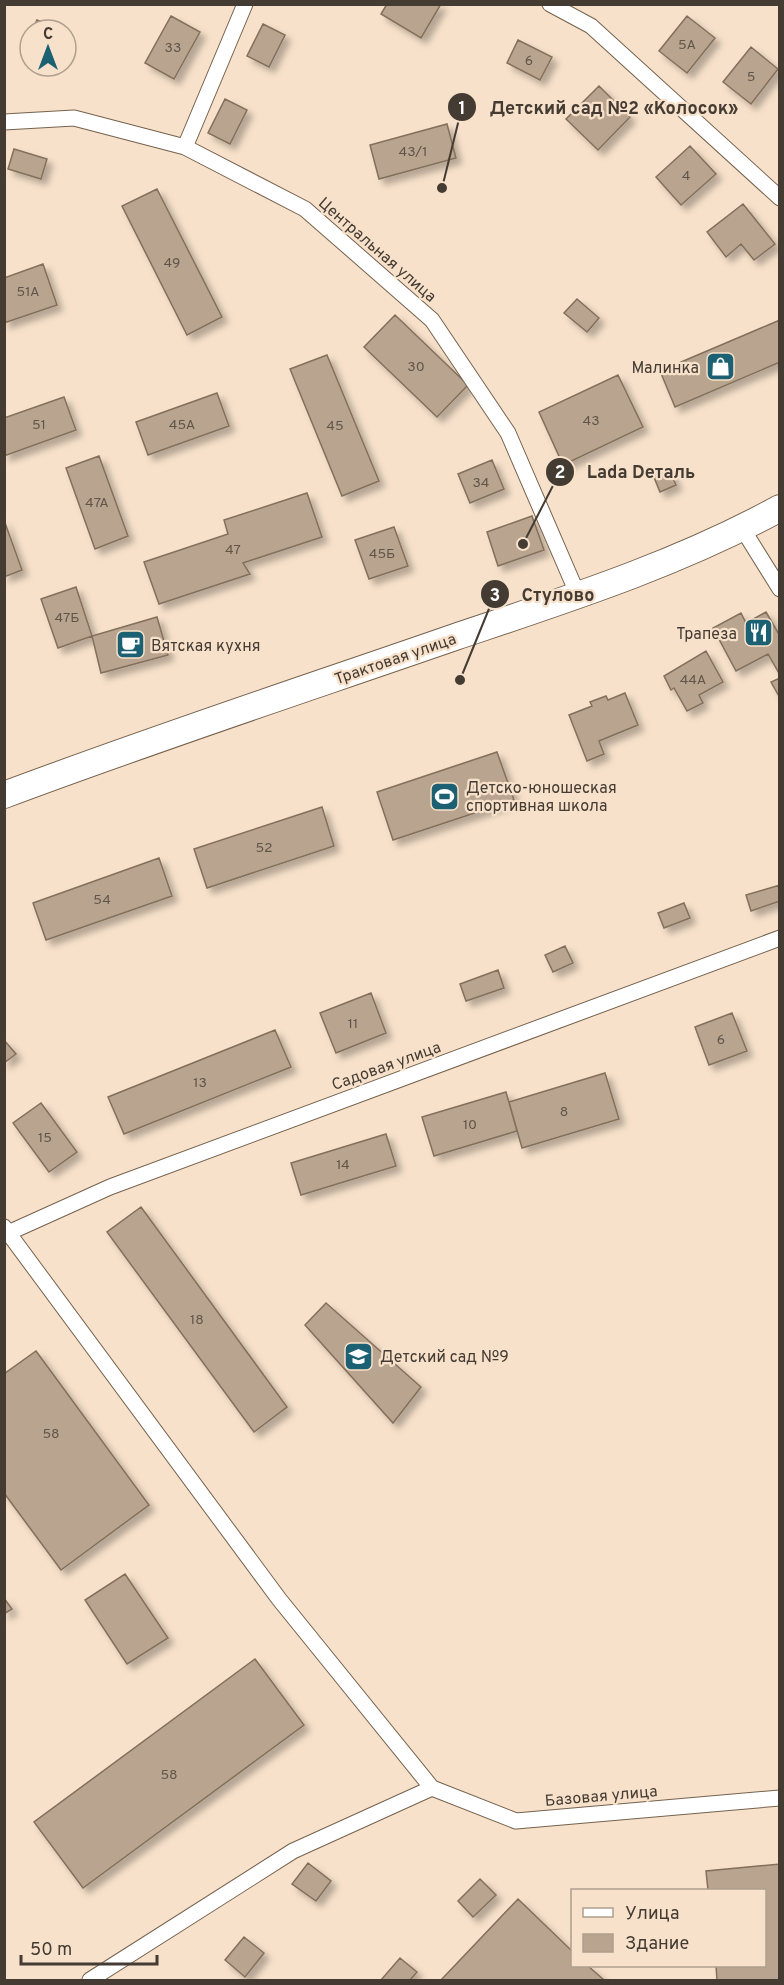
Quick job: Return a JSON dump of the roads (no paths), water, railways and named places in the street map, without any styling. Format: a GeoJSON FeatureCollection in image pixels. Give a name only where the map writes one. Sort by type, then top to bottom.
{"type":"FeatureCollection","features":[{"type":"Feature","properties":{"kind":"highway","name":"Трактовая улица"},"geometry":{"type":"LineString","coordinates":[[4,795],[98,760],[578,596],[742,528],[780,508]]}},
{"type":"Feature","properties":{"kind":"street"},"geometry":{"type":"LineString","coordinates":[[185,147],[245,4]]}},
{"type":"Feature","properties":{"kind":"street"},"geometry":{"type":"LineString","coordinates":[[550,4],[591,26],[780,198]]}},
{"type":"Feature","properties":{"kind":"street","name":"Центральная улица"},"geometry":{"type":"LineString","coordinates":[[4,122],[74,118],[185,147],[305,209],[432,320],[508,433],[578,596]]}},
{"type":"Feature","properties":{"kind":"street"},"geometry":{"type":"LineString","coordinates":[[742,528],[780,589]]}},
{"type":"Feature","properties":{"kind":"street","name":"Садовая улица"},"geometry":{"type":"LineString","coordinates":[[6,1230],[110,1186],[780,938]]}},
{"type":"Feature","properties":{"kind":"street"},"geometry":{"type":"LineString","coordinates":[[6,1230],[279,1599],[432,1788],[293,1851],[90,1980]]}},
{"type":"Feature","properties":{"kind":"street","name":"Базовая улица"},"geometry":{"type":"LineString","coordinates":[[432,1788],[516,1821],[780,1798]]}},
{"type":"Feature","properties":{"kind":"place","name":"Детский сад №2 «Колосок»"},"geometry":{"type":"Point","coordinates":[442,188]}},
{"type":"Feature","properties":{"kind":"place","name":"Малинка"},"geometry":{"type":"Point","coordinates":[720,367]}},
{"type":"Feature","properties":{"kind":"place","name":"Lada Dеталь"},"geometry":{"type":"Point","coordinates":[523,544]}},
{"type":"Feature","properties":{"kind":"place","name":"Трапеза"},"geometry":{"type":"Point","coordinates":[758,633]}},
{"type":"Feature","properties":{"kind":"place","name":"Вятская кухня"},"geometry":{"type":"Point","coordinates":[130,645]}},
{"type":"Feature","properties":{"kind":"place","name":"Стулово"},"geometry":{"type":"Point","coordinates":[460,680]}},
{"type":"Feature","properties":{"kind":"place","name":"Детско-юношеская спортивная школа"},"geometry":{"type":"Point","coordinates":[445,796]}},
{"type":"Feature","properties":{"kind":"place","name":"Детский сад №9"},"geometry":{"type":"Point","coordinates":[359,1356]}}]}
